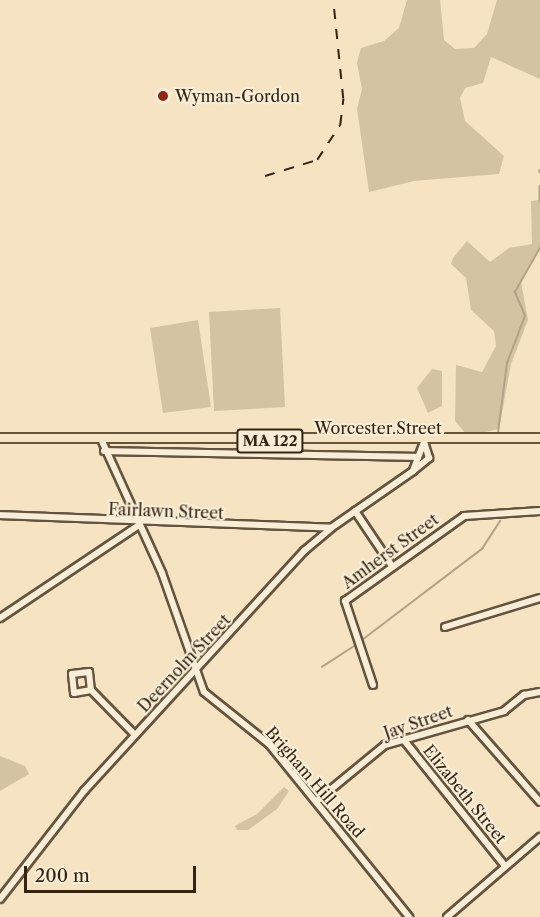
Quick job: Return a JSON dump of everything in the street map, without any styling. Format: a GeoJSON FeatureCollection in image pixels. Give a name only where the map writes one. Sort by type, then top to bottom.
{"type":"FeatureCollection","features":[{"type":"Feature","properties":{"kind":"main road","name":"Worcester Street"},"geometry":{"type":"LineString","coordinates":[[0,438],[423,442],[540,438]]}},
{"type":"Feature","properties":{"kind":"street","name":"Brigham Hill Road"},"geometry":{"type":"LineString","coordinates":[[100,439],[164,578],[194,671],[211,701],[269,744],[318,800],[409,917]]}},
{"type":"Feature","properties":{"kind":"street"},"geometry":{"type":"LineString","coordinates":[[412,471],[423,442]]}},
{"type":"Feature","properties":{"kind":"street","name":"Deernolm Street"},"geometry":{"type":"LineString","coordinates":[[0,899],[84,791],[194,671],[331,528],[429,458],[423,442]]}},
{"type":"Feature","properties":{"kind":"street"},"geometry":{"type":"LineString","coordinates":[[104,451],[418,457]]}},
{"type":"Feature","properties":{"kind":"street"},"geometry":{"type":"LineString","coordinates":[[355,511],[392,566]]}},
{"type":"Feature","properties":{"kind":"street","name":"Amherst Street"},"geometry":{"type":"LineString","coordinates":[[373,685],[343,604],[392,566],[464,516],[540,511]]}},
{"type":"Feature","properties":{"kind":"street","name":"Fairlawn Street"},"geometry":{"type":"LineString","coordinates":[[0,515],[140,524],[331,528]]}},
{"type":"Feature","properties":{"kind":"street"},"geometry":{"type":"LineString","coordinates":[[0,618],[140,524]]}},
{"type":"Feature","properties":{"kind":"street"},"geometry":{"type":"LineString","coordinates":[[445,627],[540,598]]}},
{"type":"Feature","properties":{"kind":"street"},"geometry":{"type":"LineString","coordinates":[[91,690],[72,691],[72,674],[89,672],[91,690],[135,735]]}},
{"type":"Feature","properties":{"kind":"street","name":"Jay Street"},"geometry":{"type":"LineString","coordinates":[[318,800],[379,749],[403,739],[507,710],[539,691]]}},
{"type":"Feature","properties":{"kind":"street"},"geometry":{"type":"LineString","coordinates":[[468,720],[540,802]]}},
{"type":"Feature","properties":{"kind":"street","name":"Elizabeth Street"},"geometry":{"type":"LineString","coordinates":[[403,739],[505,866]]}},
{"type":"Feature","properties":{"kind":"street"},"geometry":{"type":"LineString","coordinates":[[447,917],[540,837]]}},
{"type":"Feature","properties":{"kind":"shaded area"},"geometry":{"type":"Polygon","coordinates":[[[407,0],[440,0],[444,40],[455,49],[474,48],[487,34],[497,0],[540,0],[540,79],[491,57],[483,83],[465,88],[460,98],[465,121],[504,156],[499,174],[414,181],[369,192],[357,109],[362,89],[357,63],[361,48],[384,41],[399,28],[407,0]]]}},
{"type":"Feature","properties":{"kind":"shaded area"},"geometry":{"type":"Polygon","coordinates":[[[540,200],[540,246],[521,282],[528,320],[511,364],[499,429],[468,436],[455,421],[456,365],[482,372],[496,346],[494,331],[471,310],[466,278],[451,264],[467,241],[490,262],[509,248],[532,244],[531,201],[540,200]]]}},
{"type":"Feature","properties":{"kind":"shaded area"},"geometry":{"type":"Polygon","coordinates":[[[280,308],[285,407],[214,411],[209,312],[280,308]]]}},
{"type":"Feature","properties":{"kind":"shaded area"},"geometry":{"type":"Polygon","coordinates":[[[198,320],[211,407],[163,413],[150,328],[198,320]]]}},
{"type":"Feature","properties":{"kind":"shaded area"},"geometry":{"type":"Polygon","coordinates":[[[432,369],[442,371],[442,406],[428,413],[417,388],[432,369]]]}},
{"type":"Feature","properties":{"kind":"shaded area"},"geometry":{"type":"Polygon","coordinates":[[[0,756],[25,766],[29,774],[0,791],[0,756]]]}},
{"type":"Feature","properties":{"kind":"shaded area"},"geometry":{"type":"Polygon","coordinates":[[[284,787],[289,791],[277,809],[248,830],[237,830],[235,826],[257,814],[284,787]]]}},
{"type":"Feature","properties":{"kind":"waterway"},"geometry":{"type":"LineString","coordinates":[[540,186],[540,201]]}},
{"type":"Feature","properties":{"kind":"waterway"},"geometry":{"type":"LineString","coordinates":[[498,433],[507,363],[525,316],[515,292],[540,248]]}},
{"type":"Feature","properties":{"kind":"waterway"},"geometry":{"type":"LineString","coordinates":[[362,640],[482,549],[500,521]]}},
{"type":"Feature","properties":{"kind":"waterway"},"geometry":{"type":"LineString","coordinates":[[322,667],[354,646]]}},
{"type":"Feature","properties":{"kind":"railway"},"geometry":{"type":"LineString","coordinates":[[265,176],[317,160],[340,125],[343,99],[333,0]]}},
{"type":"Feature","properties":{"kind":"place","name":"Wyman-Gordon"},"geometry":{"type":"Point","coordinates":[163,96]}}]}
